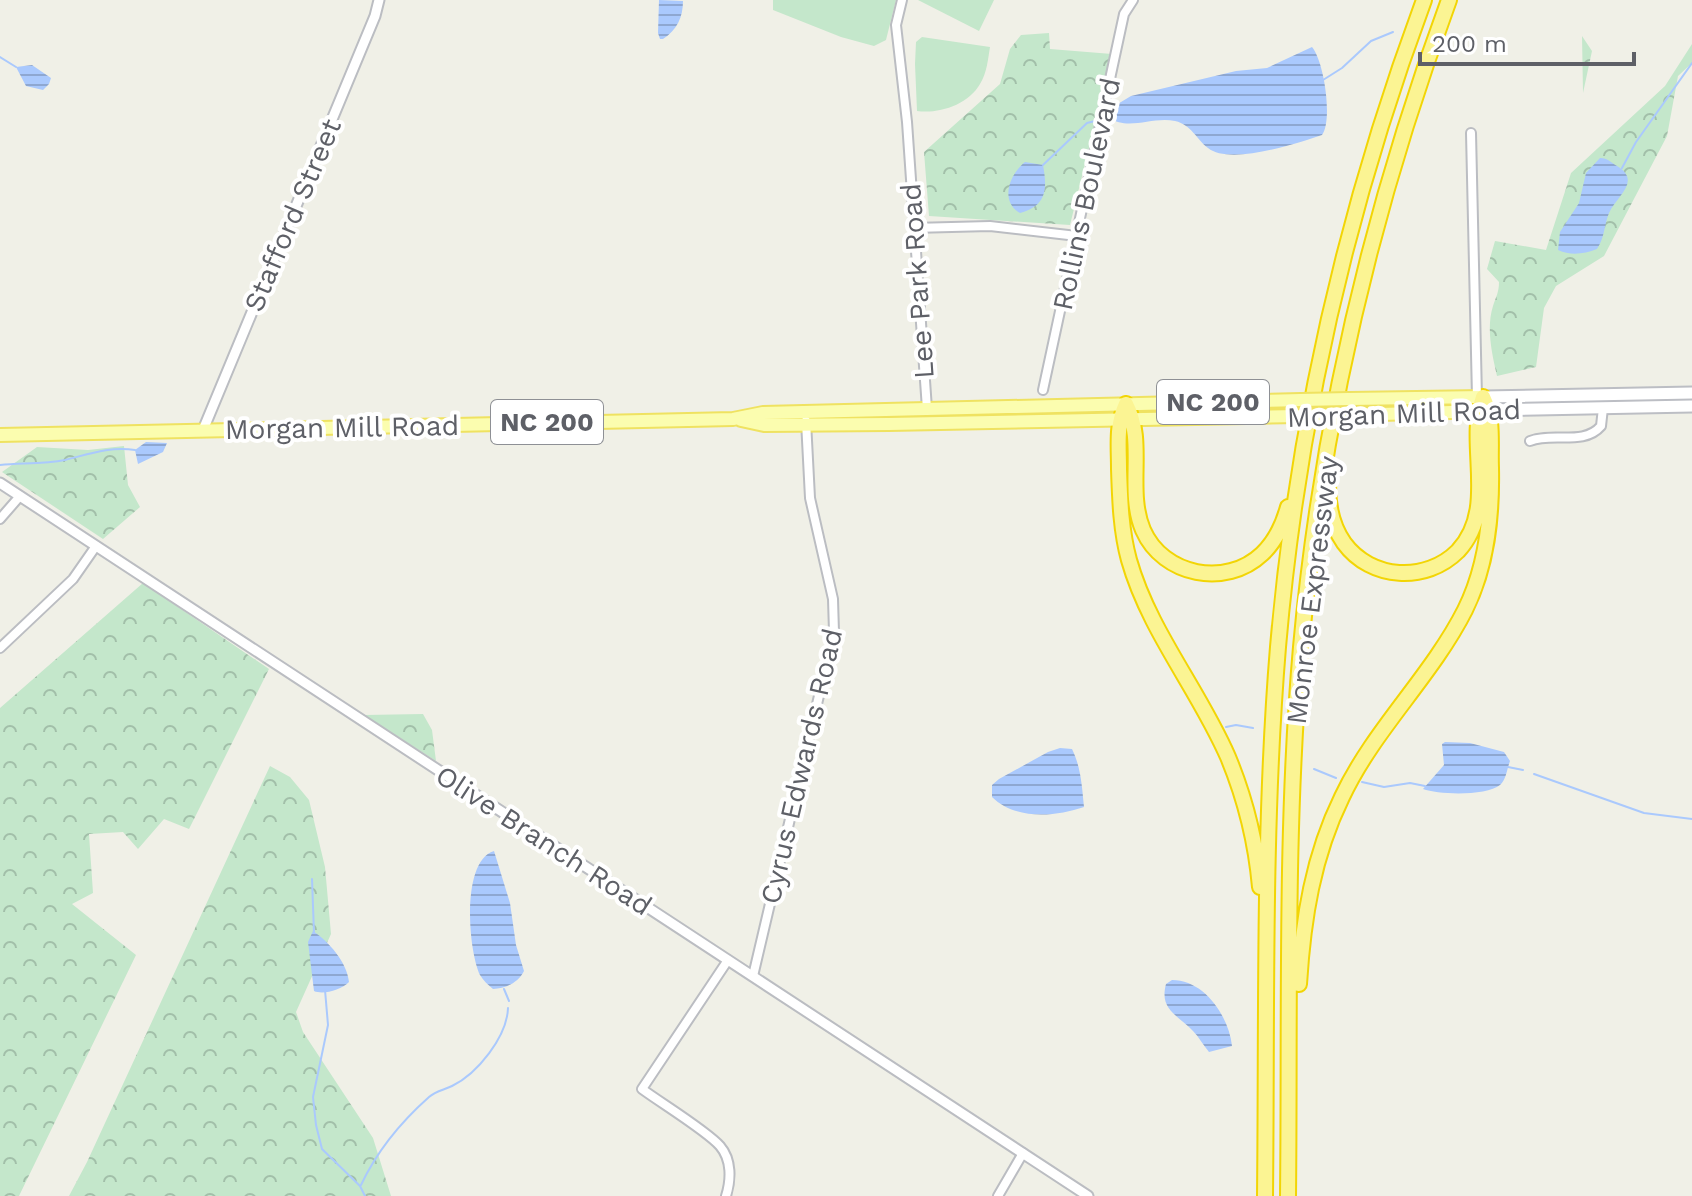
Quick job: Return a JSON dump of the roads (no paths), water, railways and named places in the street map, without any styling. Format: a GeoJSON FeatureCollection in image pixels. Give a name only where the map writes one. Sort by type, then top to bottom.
{"type":"FeatureCollection","features":[{"type":"Feature","properties":{"kind":"highway","name":"Monroe Expressway"},"geometry":{"type":"LineString","coordinates":[[1265,1196],[1270,791],[1284,595],[1304,449],[1348,244],[1385,113],[1424,0]]}},
{"type":"Feature","properties":{"kind":"highway","name":"Monroe Expressway"},"geometry":{"type":"LineString","coordinates":[[1288,1196],[1291,841],[1306,597],[1331,429],[1356,309],[1383,202],[1449,0]]}},
{"type":"Feature","properties":{"kind":"highway"},"geometry":{"type":"LineString","coordinates":[[1126,404],[1134,419],[1136,493],[1144,531],[1153,546],[1166,558],[1199,573],[1227,573],[1243,567],[1270,546],[1286,516],[1304,449]]}},
{"type":"Feature","properties":{"kind":"highway"},"geometry":{"type":"LineString","coordinates":[[1126,404],[1119,420],[1121,511],[1129,559],[1150,611],[1221,742],[1242,795],[1258,867],[1267,979]]}},
{"type":"Feature","properties":{"kind":"highway"},"geometry":{"type":"LineString","coordinates":[[1331,429],[1329,499],[1340,537],[1350,550],[1368,564],[1390,572],[1414,573],[1437,566],[1451,557],[1472,530],[1479,497],[1482,404]]}},
{"type":"Feature","properties":{"kind":"highway"},"geometry":{"type":"LineString","coordinates":[[1289,1128],[1302,940],[1315,868],[1331,821],[1351,777],[1450,636],[1472,593],[1486,546],[1490,513],[1482,404]]}},
{"type":"Feature","properties":{"kind":"main road","name":"Morgan Mill Road"},"geometry":{"type":"LineString","coordinates":[[806,418],[1119,420],[1346,415],[1692,393]]}},
{"type":"Feature","properties":{"kind":"main road","name":"Morgan Mill Road"},"geometry":{"type":"LineString","coordinates":[[0,435],[733,419],[764,425],[806,418],[927,409],[1349,399],[1603,408],[1692,406]]}},
{"type":"Feature","properties":{"kind":"street","name":"Stafford Street"},"geometry":{"type":"LineString","coordinates":[[203,430],[379,0]]}},
{"type":"Feature","properties":{"kind":"street","name":"Lee Park Road"},"geometry":{"type":"LineString","coordinates":[[902,0],[896,25],[927,409]]}},
{"type":"Feature","properties":{"kind":"street","name":"Rollins Boulevard"},"geometry":{"type":"LineString","coordinates":[[1043,390],[1124,14],[1133,0]]}},
{"type":"Feature","properties":{"kind":"street"},"geometry":{"type":"LineString","coordinates":[[1471,133],[1482,404]]}},
{"type":"Feature","properties":{"kind":"street"},"geometry":{"type":"LineString","coordinates":[[913,228],[990,226],[1077,236]]}},
{"type":"Feature","properties":{"kind":"street"},"geometry":{"type":"LineString","coordinates":[[1530,441],[1543,437],[1590,435],[1601,426],[1603,408]]}},
{"type":"Feature","properties":{"kind":"street","name":"Cyrus Edwards Road"},"geometry":{"type":"LineString","coordinates":[[753,976],[834,632],[833,599],[810,498],[806,418]]}},
{"type":"Feature","properties":{"kind":"street","name":"Olive Branch Road"},"geometry":{"type":"LineString","coordinates":[[0,483],[1088,1196]]}},
{"type":"Feature","properties":{"kind":"street"},"geometry":{"type":"LineString","coordinates":[[0,519],[20,496]]}},
{"type":"Feature","properties":{"kind":"street"},"geometry":{"type":"LineString","coordinates":[[0,648],[73,579],[96,546]]}},
{"type":"Feature","properties":{"kind":"street"},"geometry":{"type":"LineString","coordinates":[[726,1196],[730,1184],[729,1167],[719,1145],[642,1089],[728,960]]}},
{"type":"Feature","properties":{"kind":"street"},"geometry":{"type":"LineString","coordinates":[[998,1196],[1023,1153]]}},
{"type":"Feature","properties":{"kind":"water"},"geometry":{"type":"Polygon","coordinates":[[[659,0],[683,1],[678,23],[663,39],[658,33],[659,0]]]}},
{"type":"Feature","properties":{"kind":"water"},"geometry":{"type":"Polygon","coordinates":[[[1312,47],[1326,91],[1327,117],[1322,135],[1264,151],[1232,155],[1208,148],[1190,129],[1175,121],[1125,123],[1109,118],[1116,105],[1131,96],[1236,71],[1267,68],[1312,47]]]}},
{"type":"Feature","properties":{"kind":"water"},"geometry":{"type":"Polygon","coordinates":[[[32,65],[51,78],[43,90],[26,86],[16,67],[32,65]]]}},
{"type":"Feature","properties":{"kind":"water"},"geometry":{"type":"Polygon","coordinates":[[[1600,158],[1609,160],[1624,172],[1628,183],[1609,213],[1602,240],[1597,249],[1587,252],[1578,254],[1558,250],[1560,232],[1579,203],[1586,173],[1600,158]]]}},
{"type":"Feature","properties":{"kind":"water"},"geometry":{"type":"Polygon","coordinates":[[[1025,162],[1043,165],[1045,188],[1036,206],[1020,213],[1008,195],[1011,180],[1025,162]]]}},
{"type":"Feature","properties":{"kind":"water"},"geometry":{"type":"Polygon","coordinates":[[[146,442],[167,443],[163,452],[138,464],[135,450],[146,442]]]}},
{"type":"Feature","properties":{"kind":"water"},"geometry":{"type":"Polygon","coordinates":[[[1470,743],[1504,752],[1510,761],[1502,783],[1494,789],[1474,793],[1423,789],[1444,765],[1442,744],[1470,743]]]}},
{"type":"Feature","properties":{"kind":"water"},"geometry":{"type":"Polygon","coordinates":[[[1060,748],[1072,749],[1075,756],[1084,807],[1061,813],[1024,813],[1012,810],[992,797],[992,785],[999,779],[1060,748]]]}},
{"type":"Feature","properties":{"kind":"water"},"geometry":{"type":"Polygon","coordinates":[[[494,851],[510,903],[516,945],[524,971],[511,984],[493,989],[481,977],[476,963],[470,907],[476,871],[483,858],[494,851]]]}},
{"type":"Feature","properties":{"kind":"water"},"geometry":{"type":"Polygon","coordinates":[[[313,931],[331,947],[345,967],[349,982],[341,987],[327,992],[314,991],[308,942],[313,931]]]}},
{"type":"Feature","properties":{"kind":"water"},"geometry":{"type":"Polygon","coordinates":[[[1172,980],[1195,986],[1205,993],[1226,1023],[1232,1046],[1209,1052],[1193,1031],[1171,1011],[1165,993],[1166,984],[1172,980]]]}},
{"type":"Feature","properties":{"kind":"waterway"},"geometry":{"type":"LineString","coordinates":[[1323,80],[1342,68],[1371,41],[1393,32]]}},
{"type":"Feature","properties":{"kind":"waterway"},"geometry":{"type":"LineString","coordinates":[[0,57],[16,67]]}},
{"type":"Feature","properties":{"kind":"waterway"},"geometry":{"type":"LineString","coordinates":[[1622,168],[1636,142],[1692,63]]}},
{"type":"Feature","properties":{"kind":"waterway"},"geometry":{"type":"LineString","coordinates":[[1043,165],[1087,123],[1095,121]]}},
{"type":"Feature","properties":{"kind":"waterway"},"geometry":{"type":"LineString","coordinates":[[0,465],[57,461],[109,450],[135,450]]}},
{"type":"Feature","properties":{"kind":"waterway"},"geometry":{"type":"LineString","coordinates":[[1226,727],[1253,728]]}},
{"type":"Feature","properties":{"kind":"waterway"},"geometry":{"type":"LineString","coordinates":[[1508,767],[1523,770]]}},
{"type":"Feature","properties":{"kind":"waterway"},"geometry":{"type":"LineString","coordinates":[[1314,769],[1336,778]]}},
{"type":"Feature","properties":{"kind":"waterway"},"geometry":{"type":"LineString","coordinates":[[1534,774],[1644,813],[1692,819]]}},
{"type":"Feature","properties":{"kind":"waterway"},"geometry":{"type":"LineString","coordinates":[[1362,782],[1384,787],[1410,783],[1425,786]]}},
{"type":"Feature","properties":{"kind":"waterway"},"geometry":{"type":"LineString","coordinates":[[312,879],[314,933]]}},
{"type":"Feature","properties":{"kind":"waterway"},"geometry":{"type":"LineString","coordinates":[[504,989],[509,1001]]}},
{"type":"Feature","properties":{"kind":"waterway"},"geometry":{"type":"LineString","coordinates":[[325,990],[328,1025],[313,1097],[316,1125],[322,1149],[360,1186],[365,1196]]}},
{"type":"Feature","properties":{"kind":"waterway"},"geometry":{"type":"LineString","coordinates":[[361,1185],[382,1149],[409,1116],[432,1095],[462,1080],[480,1064],[502,1031],[508,1008]]}}]}
